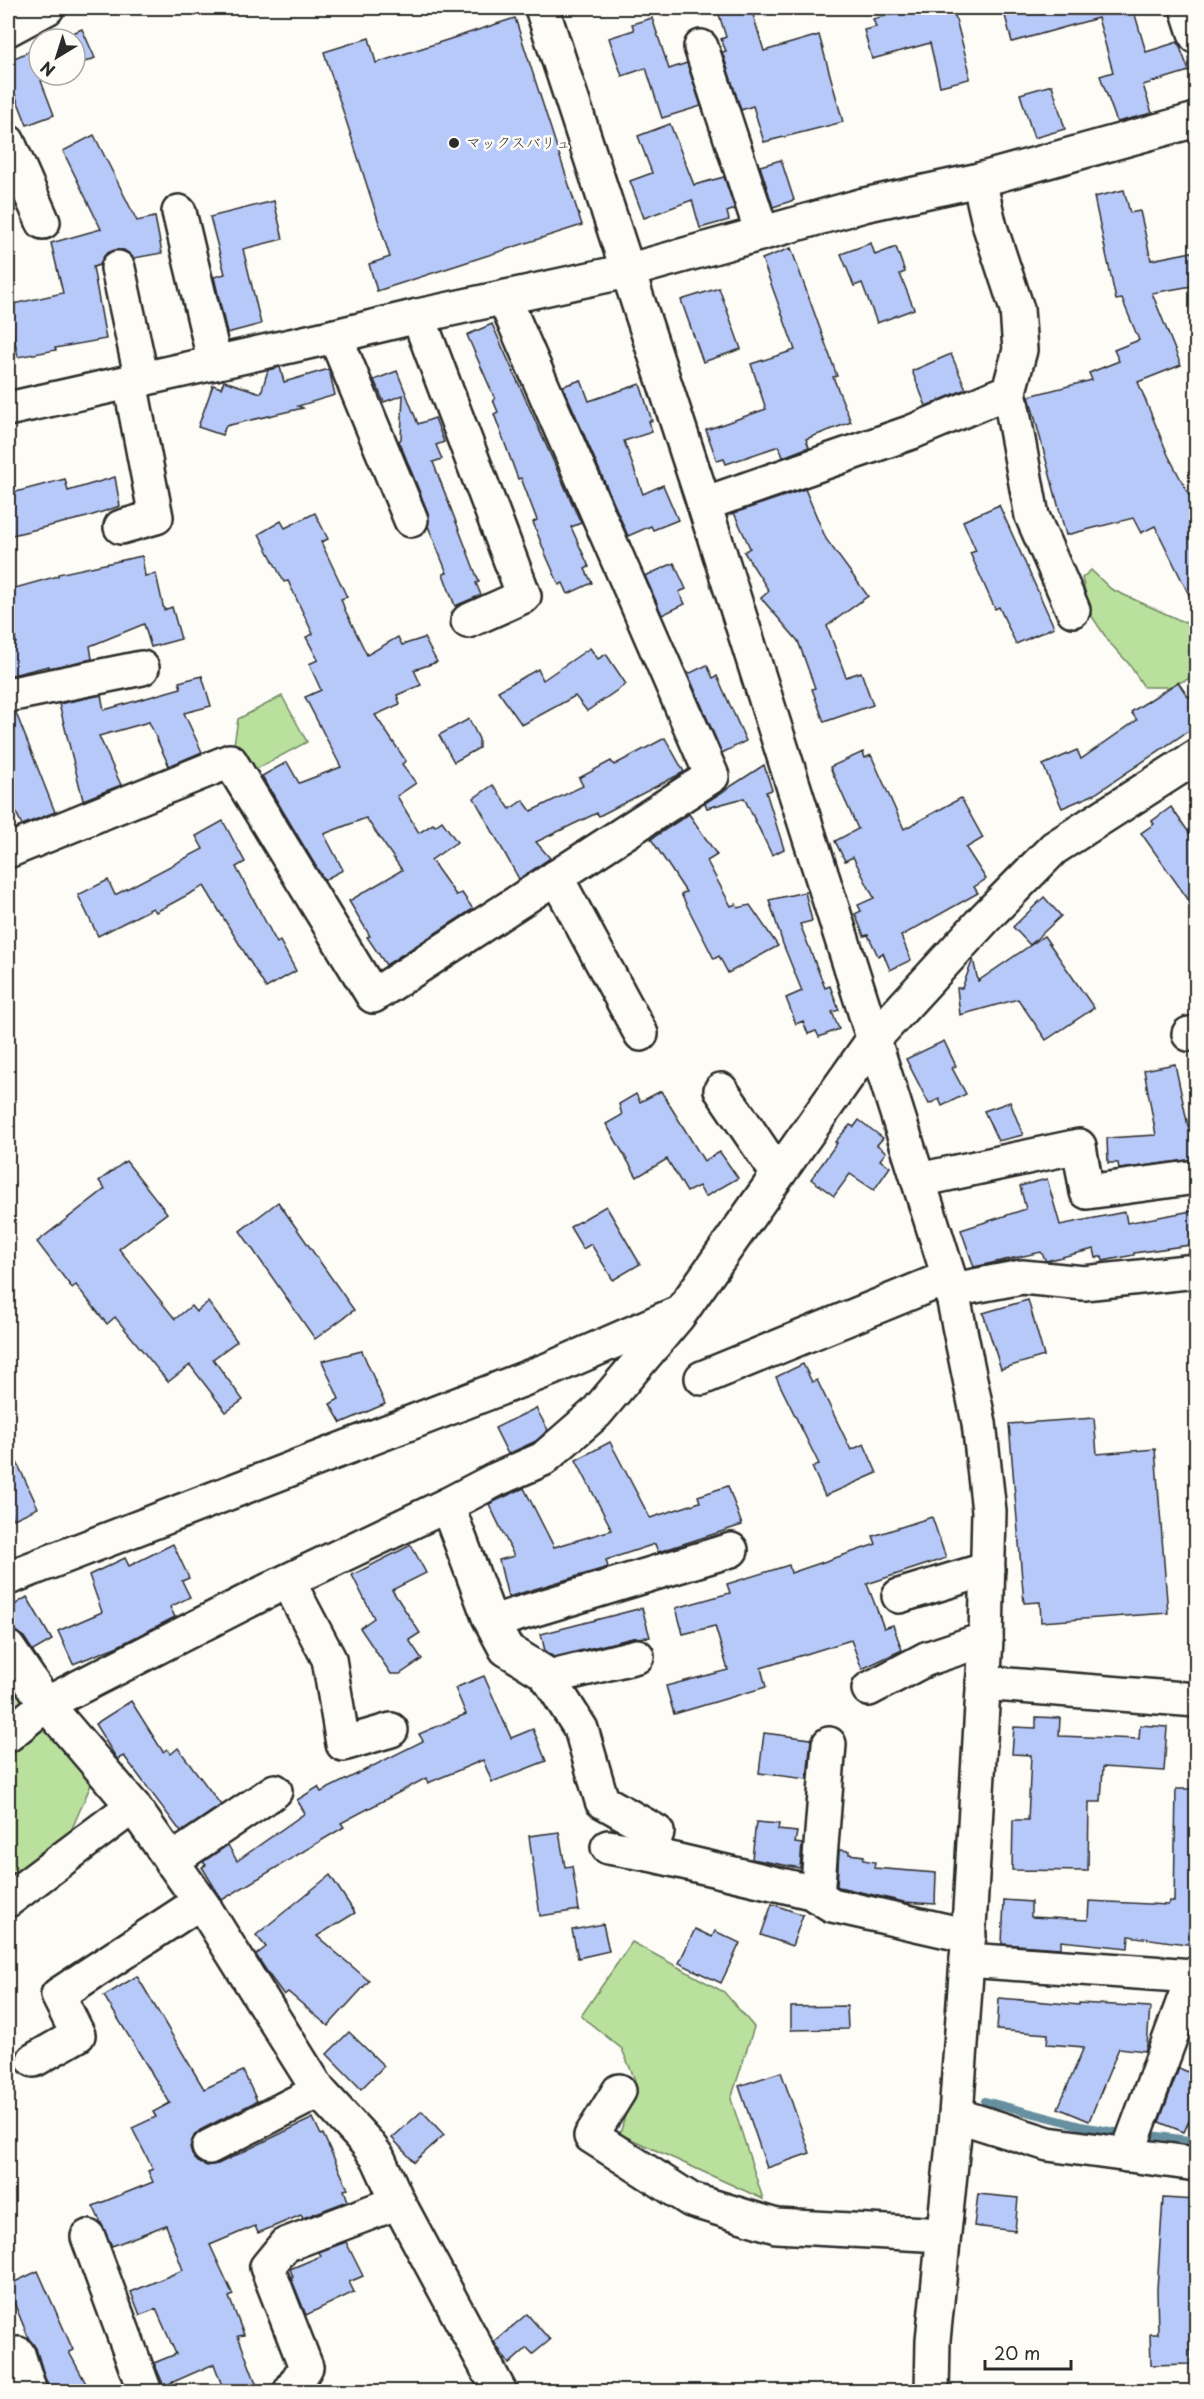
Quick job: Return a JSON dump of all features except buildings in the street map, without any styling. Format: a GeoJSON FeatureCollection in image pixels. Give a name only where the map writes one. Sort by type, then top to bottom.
{"type":"FeatureCollection","features":[{"type":"Feature","properties":{"kind":"street"},"geometry":{"type":"LineString","coordinates":[[8,29],[47,8]]}},
{"type":"Feature","properties":{"kind":"street"},"geometry":{"type":"LineString","coordinates":[[542,8],[704,504],[951,1283],[979,1423],[989,1511],[986,1639],[968,1948],[956,2115],[933,2340],[932,2391]]}},
{"type":"Feature","properties":{"kind":"street"},"geometry":{"type":"LineString","coordinates":[[1187,8],[1197,36]]}},
{"type":"Feature","properties":{"kind":"street"},"geometry":{"type":"LineString","coordinates":[[701,47],[762,233]]}},
{"type":"Feature","properties":{"kind":"street"},"geometry":{"type":"LineString","coordinates":[[8,410],[417,316],[627,271],[864,205],[979,180],[1197,120]]}},
{"type":"Feature","properties":{"kind":"street"},"geometry":{"type":"LineString","coordinates":[[8,142],[43,222]]}},
{"type":"Feature","properties":{"kind":"street"},"geometry":{"type":"LineString","coordinates":[[979,180],[990,227],[1017,309],[1020,350],[1008,391],[1032,516],[1072,610]]}},
{"type":"Feature","properties":{"kind":"street"},"geometry":{"type":"LineString","coordinates":[[179,212],[215,363]]}},
{"type":"Feature","properties":{"kind":"street"},"geometry":{"type":"LineString","coordinates":[[118,268],[156,517],[121,526]]}},
{"type":"Feature","properties":{"kind":"street"},"geometry":{"type":"LineString","coordinates":[[8,851],[230,761],[373,996],[712,776],[504,298]]}},
{"type":"Feature","properties":{"kind":"street"},"geometry":{"type":"LineString","coordinates":[[417,316],[525,596],[468,621]]}},
{"type":"Feature","properties":{"kind":"street"},"geometry":{"type":"LineString","coordinates":[[335,336],[411,520]]}},
{"type":"Feature","properties":{"kind":"street"},"geometry":{"type":"LineString","coordinates":[[704,504],[912,432],[1008,391]]}},
{"type":"Feature","properties":{"kind":"street"},"geometry":{"type":"LineString","coordinates":[[8,695],[142,668]]}},
{"type":"Feature","properties":{"kind":"street"},"geometry":{"type":"LineString","coordinates":[[8,1735],[29,1692],[288,1581],[543,1459],[596,1413],[681,1312],[873,1040],[986,917],[1054,848],[1193,769]]}},
{"type":"Feature","properties":{"kind":"street"},"geometry":{"type":"LineString","coordinates":[[556,877],[641,1034]]}},
{"type":"Feature","properties":{"kind":"street"},"geometry":{"type":"LineString","coordinates":[[721,1090],[778,1174]]}},
{"type":"Feature","properties":{"kind":"street"},"geometry":{"type":"LineString","coordinates":[[919,1180],[1079,1146],[1087,1192],[1197,1177]]}},
{"type":"Feature","properties":{"kind":"street"},"geometry":{"type":"LineString","coordinates":[[702,1378],[951,1283],[1022,1277],[1084,1283],[1197,1270]]}},
{"type":"Feature","properties":{"kind":"street"},"geometry":{"type":"LineString","coordinates":[[8,1578],[550,1369],[681,1312]]}},
{"type":"Feature","properties":{"kind":"street"},"geometry":{"type":"LineString","coordinates":[[447,1506],[492,1622],[507,1649],[546,1674],[581,1729],[602,1801],[657,1832],[649,1854]]}},
{"type":"Feature","properties":{"kind":"street"},"geometry":{"type":"LineString","coordinates":[[492,1622],[731,1550]]}},
{"type":"Feature","properties":{"kind":"street"},"geometry":{"type":"LineString","coordinates":[[899,1596],[988,1569]]}},
{"type":"Feature","properties":{"kind":"street"},"geometry":{"type":"LineString","coordinates":[[288,1581],[328,1659],[343,1744],[391,1730]]}},
{"type":"Feature","properties":{"kind":"street"},"geometry":{"type":"LineString","coordinates":[[869,1689],[926,1659],[986,1639]]}},
{"type":"Feature","properties":{"kind":"street"},"geometry":{"type":"LineString","coordinates":[[8,1648],[29,1692],[133,1806],[200,1902],[319,2091],[378,2158],[398,2202],[500,2391]]}},
{"type":"Feature","properties":{"kind":"street"},"geometry":{"type":"LineString","coordinates":[[548,1678],[637,1656]]}},
{"type":"Feature","properties":{"kind":"street"},"geometry":{"type":"LineString","coordinates":[[983,1683],[1197,1700]]}},
{"type":"Feature","properties":{"kind":"street"},"geometry":{"type":"LineString","coordinates":[[817,1896],[829,1744]]}},
{"type":"Feature","properties":{"kind":"street"},"geometry":{"type":"LineString","coordinates":[[171,1861],[275,1791]]}},
{"type":"Feature","properties":{"kind":"street"},"geometry":{"type":"LineString","coordinates":[[8,1900],[133,1806]]}},
{"type":"Feature","properties":{"kind":"street"},"geometry":{"type":"LineString","coordinates":[[608,1847],[649,1854],[811,1892],[832,1905],[968,1948],[1193,1976],[1127,2153]]}},
{"type":"Feature","properties":{"kind":"street"},"geometry":{"type":"LineString","coordinates":[[34,2060],[78,2035],[58,1995],[200,1902]]}},
{"type":"Feature","properties":{"kind":"street"},"geometry":{"type":"LineString","coordinates":[[209,2147],[319,2091]]}},
{"type":"Feature","properties":{"kind":"street"},"geometry":{"type":"LineString","coordinates":[[620,2091],[591,2136],[692,2200],[776,2226],[943,2235]]}},
{"type":"Feature","properties":{"kind":"street"},"geometry":{"type":"LineString","coordinates":[[956,2115],[1048,2144],[1197,2164]]}},
{"type":"Feature","properties":{"kind":"street"},"geometry":{"type":"LineString","coordinates":[[290,2391],[306,2367],[267,2267],[285,2246],[398,2202]]}},
{"type":"Feature","properties":{"kind":"street"},"geometry":{"type":"LineString","coordinates":[[88,2237],[145,2391]]}},
{"type":"Feature","properties":{"kind":"street"},"geometry":{"type":"LineString","coordinates":[[18,2354],[30,2391]]}},
{"type":"Feature","properties":{"kind":"green space"},"geometry":{"type":"Polygon","coordinates":[[[1091,570],[1111,589],[1195,627],[1196,676],[1168,687],[1144,687],[1091,615],[1082,578],[1091,570]]]}},
{"type":"Feature","properties":{"kind":"green space"},"geometry":{"type":"Polygon","coordinates":[[[282,696],[307,742],[245,775],[233,751],[238,719],[282,696]]]}},
{"type":"Feature","properties":{"kind":"green space"},"geometry":{"type":"Polygon","coordinates":[[[25,1683],[96,1773],[64,1847],[8,1889],[8,1685],[25,1683]]]}},
{"type":"Feature","properties":{"kind":"green space"},"geometry":{"type":"Polygon","coordinates":[[[632,1942],[724,1992],[754,2027],[731,2099],[763,2199],[620,2134],[635,2080],[622,2049],[581,2016],[632,1942]]]}},
{"type":"Feature","properties":{"kind":"waterway"},"geometry":{"type":"LineString","coordinates":[[985,2101],[1081,2126],[1127,2134]]}},
{"type":"Feature","properties":{"kind":"waterway"},"geometry":{"type":"LineString","coordinates":[[1143,2134],[1196,2141]]}},
{"type":"Feature","properties":{"kind":"place","name":"マックスバリュ"},"geometry":{"type":"Point","coordinates":[454,143]}}]}
